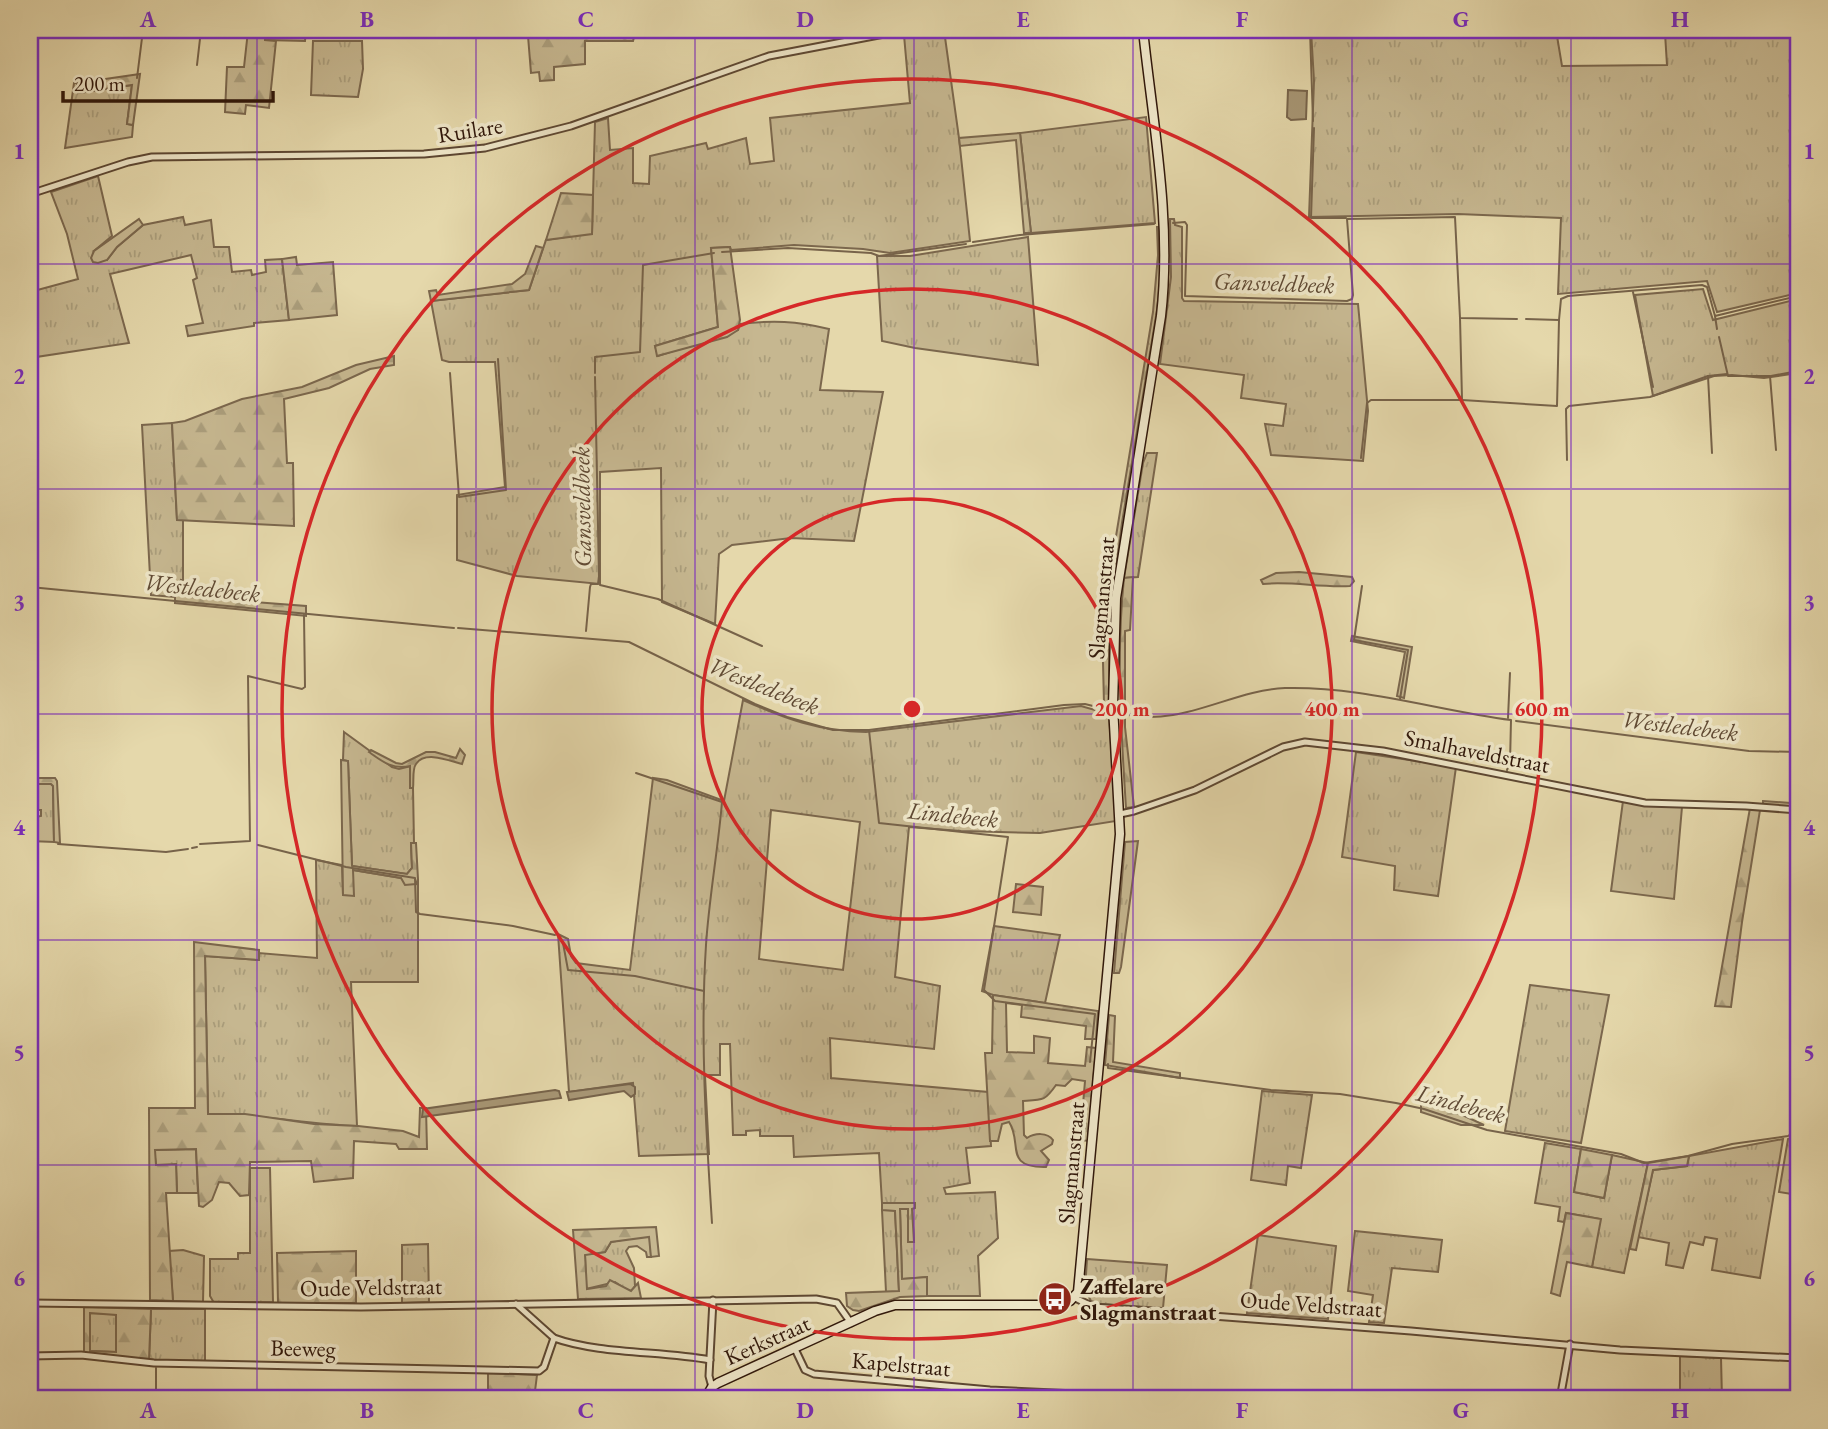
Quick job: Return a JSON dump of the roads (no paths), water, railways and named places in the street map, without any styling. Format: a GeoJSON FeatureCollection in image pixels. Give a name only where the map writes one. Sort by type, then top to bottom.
{"type":"FeatureCollection","features":[{"type":"Feature","properties":{"kind":"main road","name":"Slagmanstraat"},"geometry":{"type":"LineString","coordinates":[[1075,1298],[1080,1274],[1120,814],[1113,706],[1116,608],[1161,316],[1164,281],[1163,218],[1143,30]]}},
{"type":"Feature","properties":{"kind":"main road","name":"Oude Veldstraat"},"geometry":{"type":"LineString","coordinates":[[851,1323],[875,1311],[903,1304],[1060,1305],[1075,1298]]}},
{"type":"Feature","properties":{"kind":"main road","name":"Kerkstraat"},"geometry":{"type":"LineString","coordinates":[[705,1399],[712,1387],[851,1323]]}},
{"type":"Feature","properties":{"kind":"street","name":"Ruilare"},"geometry":{"type":"LineString","coordinates":[[30,194],[128,162],[152,157],[424,155],[485,148],[571,126],[769,56],[905,30]]}},
{"type":"Feature","properties":{"kind":"street","name":"Smalhaveldstraat"},"geometry":{"type":"LineString","coordinates":[[1120,814],[1195,790],[1283,747],[1305,742],[1383,751],[1645,803],[1798,810]]}},
{"type":"Feature","properties":{"kind":"street","name":"Oude Veldstraat"},"geometry":{"type":"LineString","coordinates":[[1075,1298],[1094,1307],[1620,1350],[1798,1358]]}},
{"type":"Feature","properties":{"kind":"street"},"geometry":{"type":"LineString","coordinates":[[712,1387],[709,1376],[713,1300]]}},
{"type":"Feature","properties":{"kind":"street","name":"Oude Veldstraat"},"geometry":{"type":"LineString","coordinates":[[30,1303],[349,1307],[832,1300],[842,1307],[851,1323]]}},
{"type":"Feature","properties":{"kind":"street"},"geometry":{"type":"LineString","coordinates":[[516,1304],[554,1338],[578,1344],[710,1360]]}},
{"type":"Feature","properties":{"kind":"street","name":"Beeweg"},"geometry":{"type":"LineString","coordinates":[[30,1356],[81,1355],[154,1363],[538,1371],[544,1367],[554,1338]]}},
{"type":"Feature","properties":{"kind":"street"},"geometry":{"type":"LineString","coordinates":[[1560,1399],[1570,1344]]}},
{"type":"Feature","properties":{"kind":"street","name":"Kapelstraat"},"geometry":{"type":"LineString","coordinates":[[795,1349],[805,1370],[814,1374],[1056,1394],[1185,1399]]}},
{"type":"Feature","properties":{"kind":"waterway"},"geometry":{"type":"LineString","coordinates":[[137,78],[143,30]]}},
{"type":"Feature","properties":{"kind":"waterway"},"geometry":{"type":"LineString","coordinates":[[197,65],[201,30]]}},
{"type":"Feature","properties":{"kind":"waterway"},"geometry":{"type":"LineString","coordinates":[[1310,30],[1313,121]]}},
{"type":"Feature","properties":{"kind":"waterway"},"geometry":{"type":"LineString","coordinates":[[1314,128],[1311,218],[1346,218]]}},
{"type":"Feature","properties":{"kind":"waterway","name":"Gansveldbeek"},"geometry":{"type":"LineString","coordinates":[[1173,223],[1185,222],[1187,225],[1185,296],[1347,301],[1352,299],[1353,295],[1347,219],[1455,217],[1460,318],[1517,319]]}},
{"type":"Feature","properties":{"kind":"waterway","name":"Gansveldbeek"},"geometry":{"type":"LineString","coordinates":[[973,242],[1020,235],[1154,224]]}},
{"type":"Feature","properties":{"kind":"waterway","name":"Gansveldbeek"},"geometry":{"type":"LineString","coordinates":[[722,252],[788,248],[871,253],[879,256],[966,244]]}},
{"type":"Feature","properties":{"kind":"waterway","name":"Gansveldbeek"},"geometry":{"type":"LineString","coordinates":[[595,373],[595,357],[640,352],[643,265],[714,253]]}},
{"type":"Feature","properties":{"kind":"waterway","name":"Gansveldbeek"},"geometry":{"type":"LineString","coordinates":[[1526,319],[1559,320],[1561,299],[1568,296],[1702,285],[1707,287],[1715,316],[1798,296]]}},
{"type":"Feature","properties":{"kind":"waterway"},"geometry":{"type":"LineString","coordinates":[[1633,292],[1653,387]]}},
{"type":"Feature","properties":{"kind":"waterway"},"geometry":{"type":"LineString","coordinates":[[1715,316],[1717,329]]}},
{"type":"Feature","properties":{"kind":"waterway"},"geometry":{"type":"LineString","coordinates":[[1460,318],[1462,399]]}},
{"type":"Feature","properties":{"kind":"waterway"},"geometry":{"type":"LineString","coordinates":[[1361,458],[1367,403],[1371,400],[1462,400],[1557,406],[1559,320]]}},
{"type":"Feature","properties":{"kind":"waterway"},"geometry":{"type":"LineString","coordinates":[[1719,337],[1728,376],[1770,376],[1776,450]]}},
{"type":"Feature","properties":{"kind":"waterway"},"geometry":{"type":"LineString","coordinates":[[450,373],[459,497],[506,490],[498,359]]}},
{"type":"Feature","properties":{"kind":"waterway"},"geometry":{"type":"LineString","coordinates":[[1771,376],[1798,371]]}},
{"type":"Feature","properties":{"kind":"waterway"},"geometry":{"type":"LineString","coordinates":[[1712,453],[1708,376],[1727,374]]}},
{"type":"Feature","properties":{"kind":"waterway"},"geometry":{"type":"LineString","coordinates":[[1567,460],[1566,409],[1569,406],[1650,397],[1708,376]]}},
{"type":"Feature","properties":{"kind":"waterway","name":"Gansveldbeek"},"geometry":{"type":"LineString","coordinates":[[586,631],[590,587],[591,584],[598,584],[599,576],[595,377]]}},
{"type":"Feature","properties":{"kind":"waterway"},"geometry":{"type":"LineString","coordinates":[[600,585],[658,599],[762,646]]}},
{"type":"Feature","properties":{"kind":"waterway"},"geometry":{"type":"LineString","coordinates":[[1362,586],[1354,640],[1408,650],[1400,699]]}},
{"type":"Feature","properties":{"kind":"waterway","name":"Westledebeek"},"geometry":{"type":"LineString","coordinates":[[30,587],[454,628]]}},
{"type":"Feature","properties":{"kind":"waterway"},"geometry":{"type":"LineString","coordinates":[[200,844],[250,841],[248,676],[302,689],[305,687],[304,615]]}},
{"type":"Feature","properties":{"kind":"waterway","name":"Westledebeek"},"geometry":{"type":"LineString","coordinates":[[458,628],[629,642],[755,704],[787,717],[833,730],[869,730],[1064,705],[1085,704],[1105,709]]}},
{"type":"Feature","properties":{"kind":"waterway"},"geometry":{"type":"LineString","coordinates":[[1508,718],[1510,673]]}},
{"type":"Feature","properties":{"kind":"waterway","name":"Westledebeek"},"geometry":{"type":"LineString","coordinates":[[1123,714],[1165,716],[1265,690],[1285,688],[1313,688],[1370,695],[1511,720],[1510,763],[1507,770]]}},
{"type":"Feature","properties":{"kind":"waterway","name":"Westledebeek"},"geometry":{"type":"LineString","coordinates":[[1516,721],[1749,751],[1798,752]]}},
{"type":"Feature","properties":{"kind":"waterway","name":"Lindebeek"},"geometry":{"type":"LineString","coordinates":[[869,730],[879,823],[1008,837],[984,990],[995,1001],[1095,1014],[1090,1062]]}},
{"type":"Feature","properties":{"kind":"waterway"},"geometry":{"type":"LineString","coordinates":[[636,773],[722,802],[707,927],[704,980],[704,1084],[712,1223]]}},
{"type":"Feature","properties":{"kind":"waterway"},"geometry":{"type":"LineString","coordinates":[[58,844],[166,852],[188,849]]}},
{"type":"Feature","properties":{"kind":"waterway"},"geometry":{"type":"LineString","coordinates":[[258,845],[346,867],[415,878],[416,912],[420,914],[513,926],[555,935]]}},
{"type":"Feature","properties":{"kind":"waterway"},"geometry":{"type":"LineString","coordinates":[[192,848],[197,847]]}},
{"type":"Feature","properties":{"kind":"waterway"},"geometry":{"type":"LineString","coordinates":[[563,943],[568,970],[635,976],[704,991]]}},
{"type":"Feature","properties":{"kind":"waterway","name":"Lindebeek"},"geometry":{"type":"LineString","coordinates":[[1108,1064],[1108,1068],[1271,1090],[1340,1094],[1396,1103],[1424,1109],[1487,1130],[1621,1154],[1644,1163],[1688,1156],[1732,1144],[1788,1136],[1791,1134],[1794,1118]]}},
{"type":"Feature","properties":{"kind":"waterway"},"geometry":{"type":"LineString","coordinates":[[156,1368],[156,1399]]}},
{"type":"Feature","properties":{"kind":"place","name":"Zaffelare Slagmanstraat"},"geometry":{"type":"Point","coordinates":[1055,1299]}}]}
